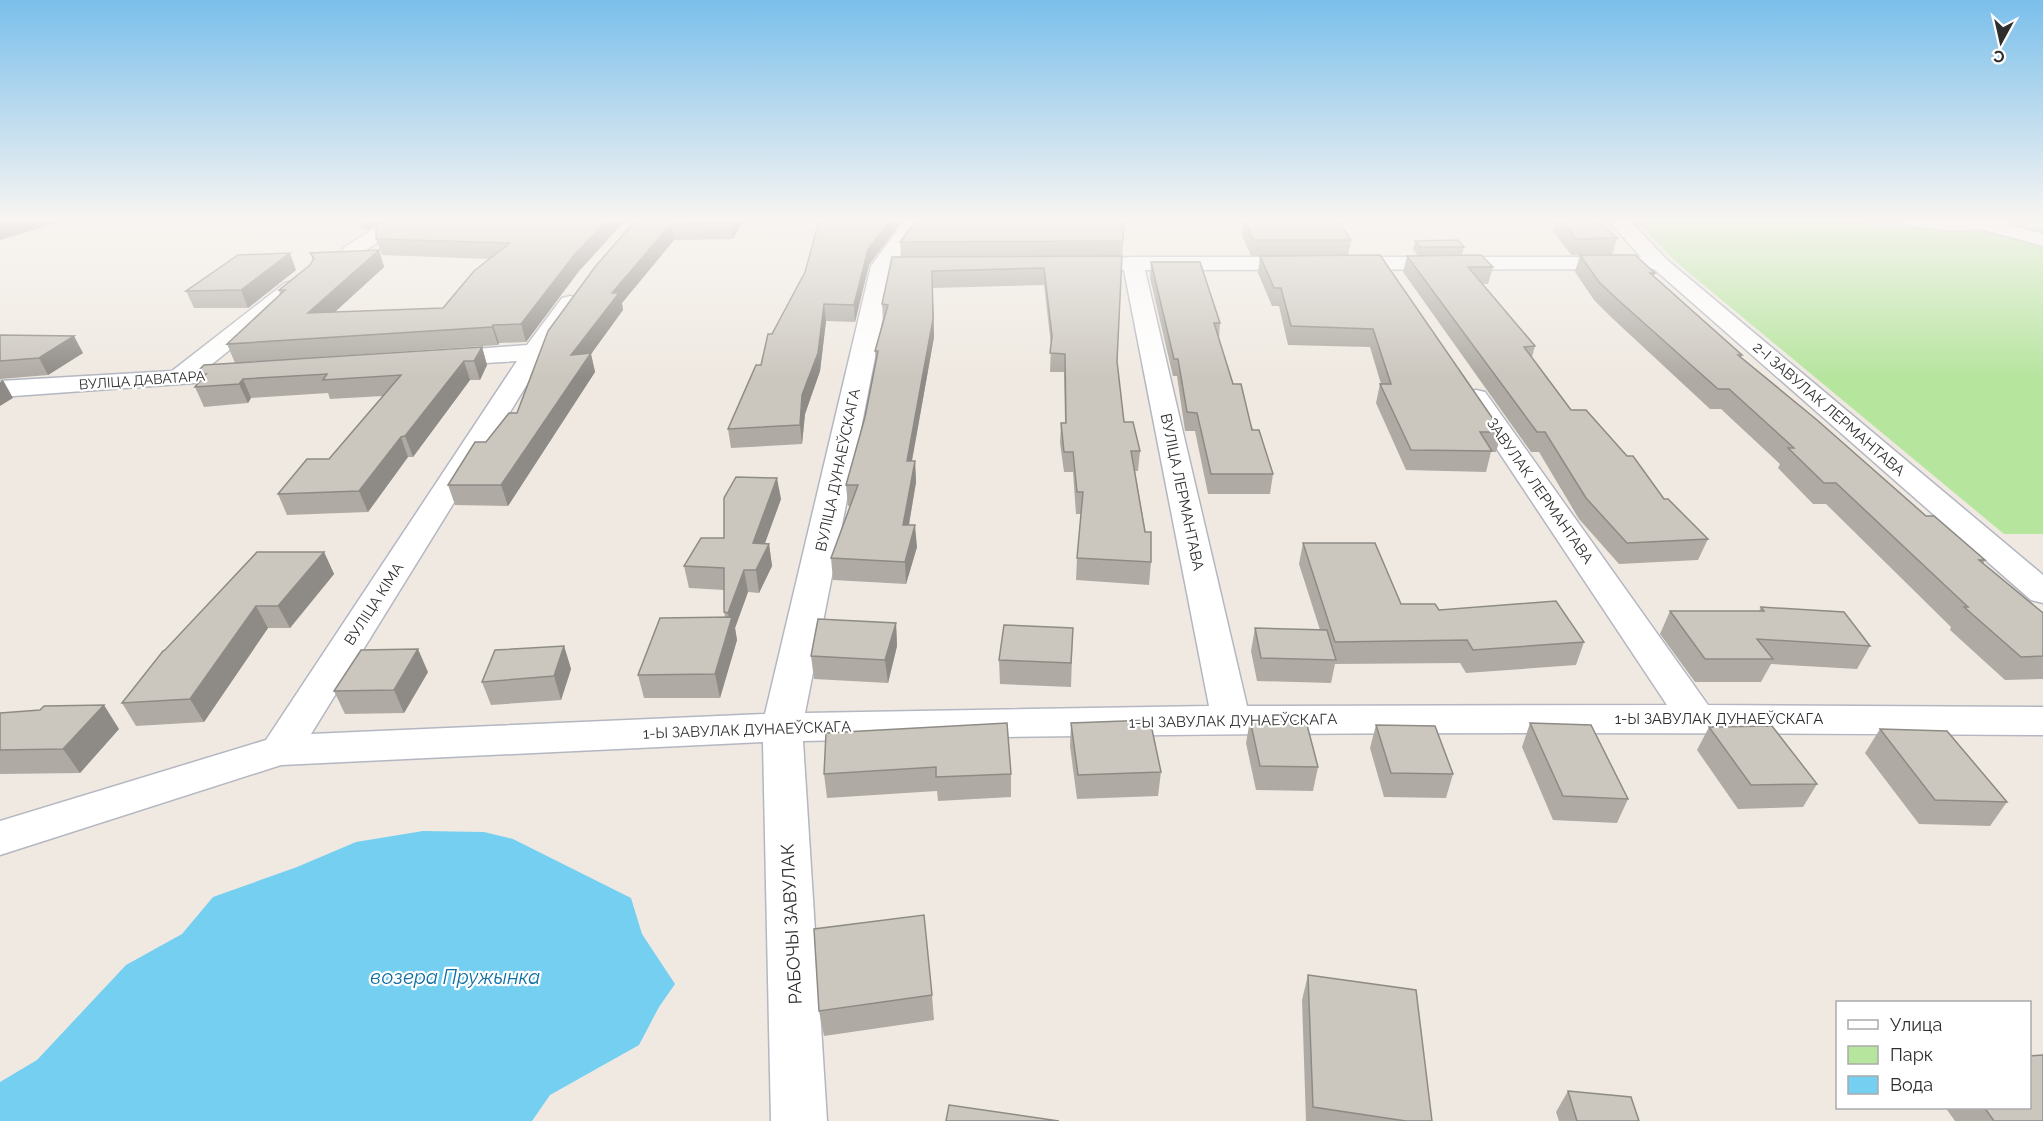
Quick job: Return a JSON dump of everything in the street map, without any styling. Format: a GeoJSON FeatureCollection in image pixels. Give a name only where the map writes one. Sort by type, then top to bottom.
{"type":"FeatureCollection","features":[{"type":"Feature","properties":{"kind":"street","name":"ВУЛІЦА ДУНАЕЎСКАГА"},"geometry":{"type":"LineString","coordinates":[[782,727],[892,273]]}},
{"type":"Feature","properties":{"kind":"street","name":"ВУЛІЦА ЛЕРМАНТАВА"},"geometry":{"type":"LineString","coordinates":[[1135,273],[1231,720]]}},
{"type":"Feature","properties":{"kind":"street"},"geometry":{"type":"LineString","coordinates":[[1390,273],[1404,294]]}},
{"type":"Feature","properties":{"kind":"street","name":"2-І ЗАВУЛАК ЛЕРМАНТАВА"},"geometry":{"type":"LineString","coordinates":[[1671,273],[2043,593]]}},
{"type":"Feature","properties":{"kind":"street"},"geometry":{"type":"LineString","coordinates":[[179,378],[307,276]]}},
{"type":"Feature","properties":{"kind":"street","name":"ВУЛІЦА КІМА"},"geometry":{"type":"LineString","coordinates":[[280,750],[536,352],[589,277]]}},
{"type":"Feature","properties":{"kind":"street"},"geometry":{"type":"LineString","coordinates":[[417,361],[536,352]]}},
{"type":"Feature","properties":{"kind":"street","name":"ВУЛІЦА ДАВАТАРА"},"geometry":{"type":"LineString","coordinates":[[0,389],[262,372]]}},
{"type":"Feature","properties":{"kind":"street","name":"ЗАВУЛАК ЛЕРМАНТАВА"},"geometry":{"type":"LineString","coordinates":[[1458,373],[1696,718]]}},
{"type":"Feature","properties":{"kind":"street","name":"1-Ы ЗАВУЛАК ДУНАЕЎСКАГА"},"geometry":{"type":"LineString","coordinates":[[280,750],[782,727],[1231,720],[1696,718],[2043,721]]}},
{"type":"Feature","properties":{"kind":"street","name":"РАБОЧЫ ЗАВУЛАК"},"geometry":{"type":"LineString","coordinates":[[782,727],[800,1121]]}},
{"type":"Feature","properties":{"kind":"street"},"geometry":{"type":"LineString","coordinates":[[0,838],[280,750]]}},
{"type":"Feature","properties":{"kind":"green space"},"geometry":{"type":"Polygon","coordinates":[[[1690,273],[2043,273],[2043,534],[2004,534],[1690,273]]]}},
{"type":"Feature","properties":{"kind":"water","name":"возера Пружынка"},"geometry":{"type":"Polygon","coordinates":[[[423,831],[484,832],[513,839],[631,898],[642,934],[675,984],[659,1007],[639,1045],[550,1095],[532,1121],[0,1121],[0,1082],[37,1060],[126,965],[182,934],[213,897],[297,867],[356,842],[423,831]]]}},
{"type":"Feature","properties":{"kind":"building"},"geometry":{"type":"Polygon","coordinates":[[[212,273],[263,273],[241,290],[186,291],[212,273]]]}},
{"type":"Feature","properties":{"kind":"building"},"geometry":{"type":"Polygon","coordinates":[[[300,273],[353,273],[308,313],[443,308],[472,273],[560,273],[521,324],[227,344],[285,290],[279,290],[300,273]]]}},
{"type":"Feature","properties":{"kind":"building"},"geometry":{"type":"Polygon","coordinates":[[[590,273],[629,273],[612,293],[619,293],[571,355],[591,353],[501,485],[448,485],[475,442],[486,442],[509,413],[517,413],[548,331],[590,273]]]}},
{"type":"Feature","properties":{"kind":"building"},"geometry":{"type":"Polygon","coordinates":[[[804,273],[862,273],[854,305],[824,304],[818,353],[802,395],[800,425],[728,429],[756,365],[761,365],[768,334],[772,334],[804,273]]]}},
{"type":"Feature","properties":{"kind":"building"},"geometry":{"type":"Polygon","coordinates":[[[889,273],[932,273],[933,319],[907,461],[915,461],[903,525],[915,525],[905,562],[831,558],[858,485],[846,485],[865,417],[878,351],[875,351],[888,305],[882,304],[889,273]]]}},
{"type":"Feature","properties":{"kind":"building"},"geometry":{"type":"Polygon","coordinates":[[[1045,273],[1121,273],[1117,361],[1124,422],[1133,422],[1140,451],[1131,451],[1145,532],[1151,532],[1151,562],[1077,558],[1083,492],[1077,492],[1073,452],[1064,452],[1061,423],[1066,423],[1065,354],[1050,353],[1052,336],[1045,273]]]}},
{"type":"Feature","properties":{"kind":"building"},"geometry":{"type":"Polygon","coordinates":[[[1154,273],[1204,273],[1220,323],[1214,323],[1233,384],[1241,384],[1252,430],[1259,430],[1273,474],[1211,474],[1197,413],[1187,412],[1178,359],[1174,359],[1154,273]]]}},
{"type":"Feature","properties":{"kind":"building"},"geometry":{"type":"Polygon","coordinates":[[[1268,273],[1393,273],[1502,432],[1480,432],[1492,451],[1411,450],[1380,384],[1391,384],[1373,329],[1291,326],[1281,288],[1274,288],[1268,273]]]}},
{"type":"Feature","properties":{"kind":"building"},"geometry":{"type":"Polygon","coordinates":[[[1420,273],[1473,273],[1535,346],[1524,347],[1571,410],[1586,410],[1627,456],[1633,456],[1664,499],[1668,499],[1708,539],[1627,543],[1586,498],[1545,432],[1537,432],[1420,273]]]}},
{"type":"Feature","properties":{"kind":"building"},"geometry":{"type":"Polygon","coordinates":[[[1593,273],[1650,273],[1742,355],[1738,355],[1817,420],[1926,516],[1934,516],[1985,560],[1979,560],[2043,613],[2043,656],[2021,657],[1964,607],[1968,607],[1836,483],[1824,483],[1788,448],[1794,448],[1729,389],[1718,389],[1599,282],[1593,273]]]}},
{"type":"Feature","properties":{"kind":"building"},"geometry":{"type":"Polygon","coordinates":[[[0,335],[74,336],[39,358],[0,361],[0,335]]]}},
{"type":"Feature","properties":{"kind":"building"},"geometry":{"type":"Polygon","coordinates":[[[482,347],[474,361],[464,361],[359,491],[278,494],[307,459],[329,459],[401,375],[323,380],[327,374],[243,379],[239,384],[195,387],[206,374],[194,375],[204,365],[482,347]]]}},
{"type":"Feature","properties":{"kind":"building"},"geometry":{"type":"Polygon","coordinates":[[[736,477],[777,478],[753,543],[769,544],[756,570],[744,570],[728,613],[724,612],[724,568],[684,566],[701,538],[724,538],[724,498],[736,477]]]}},
{"type":"Feature","properties":{"kind":"building"},"geometry":{"type":"Polygon","coordinates":[[[1303,543],[1375,543],[1401,604],[1435,604],[1439,610],[1556,601],[1584,642],[1473,650],[1467,640],[1335,642],[1303,543]]]}},
{"type":"Feature","properties":{"kind":"building"},"geometry":{"type":"Polygon","coordinates":[[[257,552],[324,552],[278,606],[256,606],[190,699],[122,703],[163,651],[257,552]]]}},
{"type":"Feature","properties":{"kind":"building"},"geometry":{"type":"Polygon","coordinates":[[[1761,607],[1844,612],[1870,646],[1757,639],[1773,659],[1705,659],[1670,611],[1764,611],[1761,607]]]}},
{"type":"Feature","properties":{"kind":"building"},"geometry":{"type":"Polygon","coordinates":[[[732,617],[715,674],[638,675],[660,618],[732,617]]]}},
{"type":"Feature","properties":{"kind":"building"},"geometry":{"type":"Polygon","coordinates":[[[818,619],[896,623],[885,660],[811,656],[818,619]]]}},
{"type":"Feature","properties":{"kind":"building"},"geometry":{"type":"Polygon","coordinates":[[[1004,625],[1073,628],[1071,663],[999,660],[1004,625]]]}},
{"type":"Feature","properties":{"kind":"building"},"geometry":{"type":"Polygon","coordinates":[[[1255,628],[1327,630],[1336,660],[1261,658],[1255,628]]]}},
{"type":"Feature","properties":{"kind":"building"},"geometry":{"type":"Polygon","coordinates":[[[564,646],[554,676],[482,682],[495,650],[564,646]]]}},
{"type":"Feature","properties":{"kind":"building"},"geometry":{"type":"Polygon","coordinates":[[[418,649],[394,690],[334,691],[361,650],[418,649]]]}},
{"type":"Feature","properties":{"kind":"building"},"geometry":{"type":"Polygon","coordinates":[[[104,705],[63,749],[0,750],[0,713],[40,710],[44,706],[104,705]]]}},
{"type":"Feature","properties":{"kind":"building"},"geometry":{"type":"Polygon","coordinates":[[[1150,720],[1161,772],[1078,775],[1071,723],[1150,720]]]}},
{"type":"Feature","properties":{"kind":"building"},"geometry":{"type":"Polygon","coordinates":[[[1250,720],[1306,721],[1318,767],[1260,766],[1250,720]]]}},
{"type":"Feature","properties":{"kind":"building"},"geometry":{"type":"Polygon","coordinates":[[[1007,723],[1011,774],[936,777],[936,767],[824,774],[826,733],[1007,723]]]}},
{"type":"Feature","properties":{"kind":"building"},"geometry":{"type":"Polygon","coordinates":[[[1530,723],[1591,725],[1628,799],[1563,796],[1530,723]]]}},
{"type":"Feature","properties":{"kind":"building"},"geometry":{"type":"Polygon","coordinates":[[[1376,725],[1435,726],[1453,774],[1391,773],[1376,725]]]}},
{"type":"Feature","properties":{"kind":"building"},"geometry":{"type":"Polygon","coordinates":[[[1772,726],[1817,784],[1751,785],[1709,727],[1772,726]]]}},
{"type":"Feature","properties":{"kind":"building"},"geometry":{"type":"Polygon","coordinates":[[[1880,729],[1947,731],[2007,802],[1935,800],[1880,729]]]}},
{"type":"Feature","properties":{"kind":"building"},"geometry":{"type":"Polygon","coordinates":[[[924,915],[932,995],[819,1011],[814,929],[924,915]]]}},
{"type":"Feature","properties":{"kind":"building"},"geometry":{"type":"Polygon","coordinates":[[[1308,975],[1416,990],[1432,1121],[1406,1121],[1313,1107],[1308,975]]]}},
{"type":"Feature","properties":{"kind":"building"},"geometry":{"type":"Polygon","coordinates":[[[2043,1055],[2043,1121],[1994,1121],[1985,1109],[2031,1109],[2031,1056],[2043,1055]]]}},
{"type":"Feature","properties":{"kind":"building"},"geometry":{"type":"Polygon","coordinates":[[[1568,1091],[1631,1097],[1639,1121],[1577,1121],[1568,1091]]]}},
{"type":"Feature","properties":{"kind":"building"},"geometry":{"type":"Polygon","coordinates":[[[949,1105],[1059,1121],[946,1121],[949,1105]]]}}]}
